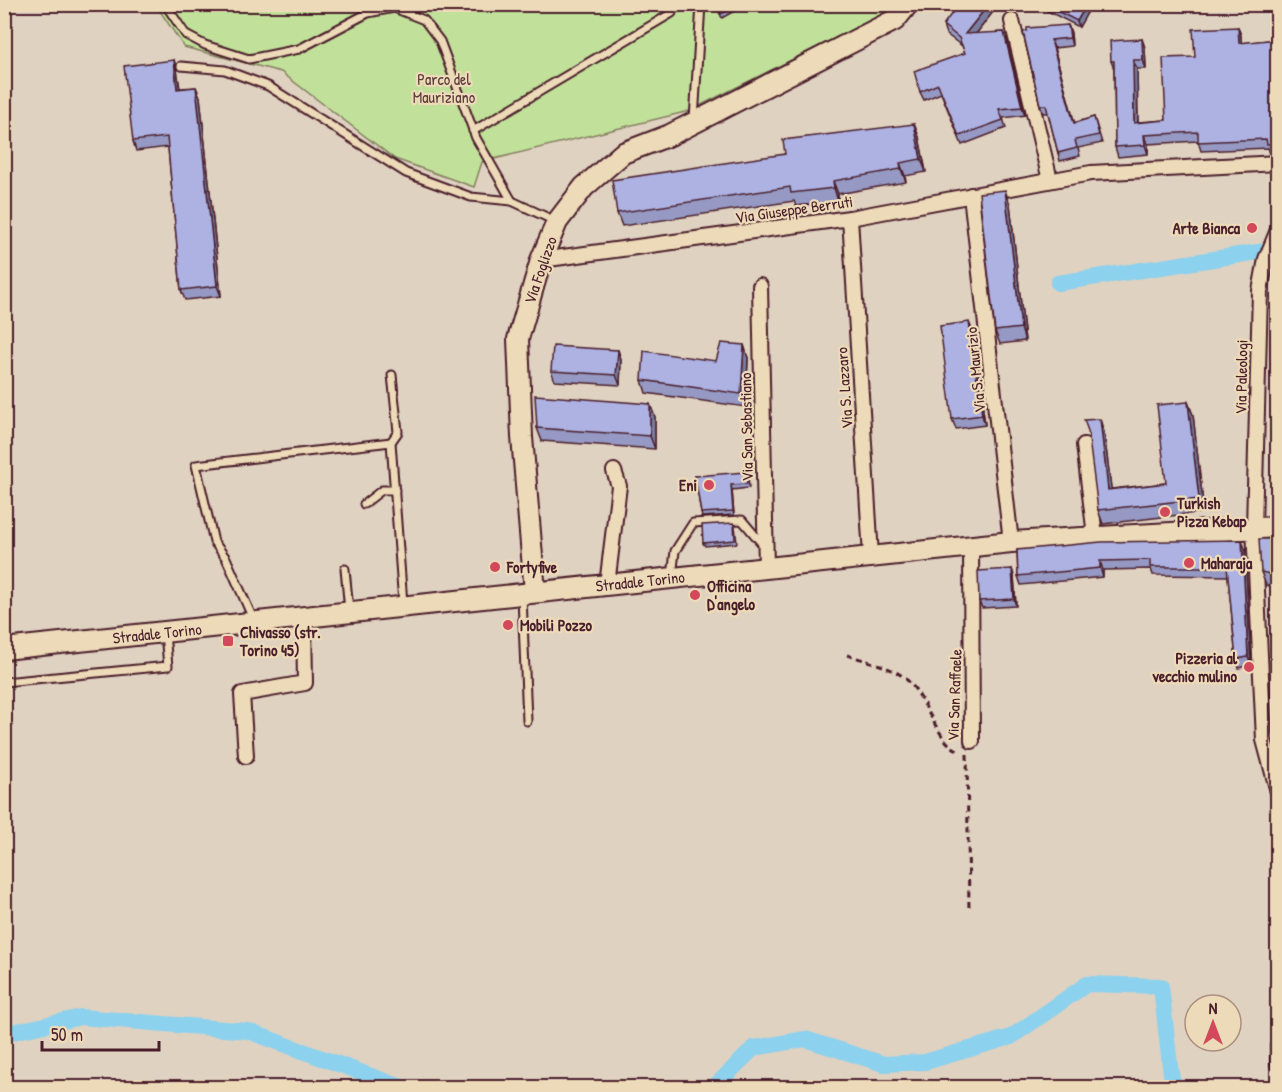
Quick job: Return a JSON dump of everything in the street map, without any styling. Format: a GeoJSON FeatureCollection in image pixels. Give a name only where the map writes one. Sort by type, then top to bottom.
{"type":"FeatureCollection","features":[{"type":"Feature","properties":{"kind":"main road","name":"Via Foglizzo"},"geometry":{"type":"LineString","coordinates":[[529,593],[518,339],[541,261],[557,222],[584,187],[623,153],[694,122],[895,20],[908,4]]}},
{"type":"Feature","properties":{"kind":"main road","name":"Stradale Torino"},"geometry":{"type":"LineString","coordinates":[[4,649],[1011,542],[1278,527]]}},
{"type":"Feature","properties":{"kind":"street"},"geometry":{"type":"LineString","coordinates":[[1012,21],[1050,180]]}},
{"type":"Feature","properties":{"kind":"street","name":"Via Giuseppe Berruti"},"geometry":{"type":"LineString","coordinates":[[541,261],[850,218],[1091,172],[1278,163]]}},
{"type":"Feature","properties":{"kind":"street","name":"Via S. Maurizio"},"geometry":{"type":"LineString","coordinates":[[971,195],[1011,542]]}},
{"type":"Feature","properties":{"kind":"street","name":"Via S. Lazzaro"},"geometry":{"type":"LineString","coordinates":[[850,218],[871,556]]}},
{"type":"Feature","properties":{"kind":"street","name":"Via Paleologi"},"geometry":{"type":"LineString","coordinates":[[1276,234],[1266,259],[1260,291],[1254,528],[1264,740],[1278,792]]}},
{"type":"Feature","properties":{"kind":"street","name":"Via San Sebastiano"},"geometry":{"type":"LineString","coordinates":[[760,286],[766,568]]}},
{"type":"Feature","properties":{"kind":"street"},"geometry":{"type":"LineString","coordinates":[[1084,445],[1095,536]]}},
{"type":"Feature","properties":{"kind":"street"},"geometry":{"type":"LineString","coordinates":[[607,585],[619,486],[614,471]]}},
{"type":"Feature","properties":{"kind":"street","name":"Via San Raffaele"},"geometry":{"type":"LineString","coordinates":[[970,747],[971,546]]}},
{"type":"Feature","properties":{"kind":"street"},"geometry":{"type":"LineString","coordinates":[[246,756],[242,694],[305,683],[304,617]]}},
{"type":"Feature","properties":{"kind":"street"},"geometry":{"type":"LineString","coordinates":[[1278,1046],[1278,1064]]}},
{"type":"Feature","properties":{"kind":"lane"},"geometry":{"type":"LineString","coordinates":[[165,4],[186,34],[205,45],[249,58],[299,49],[368,13],[394,8],[424,20],[440,41],[473,131],[512,201]]}},
{"type":"Feature","properties":{"kind":"lane"},"geometry":{"type":"LineString","coordinates":[[473,131],[672,13],[674,4]]}},
{"type":"Feature","properties":{"kind":"lane"},"geometry":{"type":"LineString","coordinates":[[694,122],[701,4]]}},
{"type":"Feature","properties":{"kind":"lane"},"geometry":{"type":"LineString","coordinates":[[181,66],[225,70],[268,86],[406,173],[471,197],[512,201],[557,222]]}},
{"type":"Feature","properties":{"kind":"lane"},"geometry":{"type":"LineString","coordinates":[[392,375],[398,432],[391,442],[403,606]]}},
{"type":"Feature","properties":{"kind":"lane"},"geometry":{"type":"LineString","coordinates":[[254,622],[226,558],[214,542],[196,465],[391,442]]}},
{"type":"Feature","properties":{"kind":"lane"},"geometry":{"type":"LineString","coordinates":[[364,504],[382,490],[395,489]]}},
{"type":"Feature","properties":{"kind":"lane"},"geometry":{"type":"LineString","coordinates":[[672,578],[675,551],[693,523],[742,520],[765,548]]}},
{"type":"Feature","properties":{"kind":"lane"},"geometry":{"type":"LineString","coordinates":[[345,569],[349,612]]}},
{"type":"Feature","properties":{"kind":"lane"},"geometry":{"type":"LineString","coordinates":[[527,722],[529,593]]}},
{"type":"Feature","properties":{"kind":"lane"},"geometry":{"type":"LineString","coordinates":[[4,682],[168,666],[165,632]]}},
{"type":"Feature","properties":{"kind":"path","name":"Via San Raffaele"},"geometry":{"type":"LineString","coordinates":[[847,655],[895,672],[908,680],[948,745],[957,751],[970,747]]}},
{"type":"Feature","properties":{"kind":"path"},"geometry":{"type":"LineString","coordinates":[[969,911],[970,747]]}},
{"type":"Feature","properties":{"kind":"green space","name":"Parco del Mauriziano"},"geometry":{"type":"Polygon","coordinates":[[[156,5],[895,5],[891,10],[689,111],[482,162],[474,187],[395,159],[281,72],[184,47],[156,5]]]}},
{"type":"Feature","properties":{"kind":"building"},"geometry":{"type":"Polygon","coordinates":[[[715,4],[739,4],[721,14],[715,4]]]}},
{"type":"Feature","properties":{"kind":"building"},"geometry":{"type":"Polygon","coordinates":[[[959,4],[989,4],[965,34],[1004,32],[1022,107],[999,109],[1003,120],[959,136],[938,84],[920,92],[914,71],[965,53],[959,38],[943,25],[959,4]]]}},
{"type":"Feature","properties":{"kind":"building"},"geometry":{"type":"Polygon","coordinates":[[[1043,4],[1087,4],[1077,21],[1043,4]]]}},
{"type":"Feature","properties":{"kind":"building"},"geometry":{"type":"Polygon","coordinates":[[[1068,25],[1070,38],[1051,40],[1074,123],[1094,117],[1099,135],[1075,140],[1077,148],[1058,153],[1046,105],[1040,105],[1023,32],[1027,31],[1027,28],[1068,25]]]}},
{"type":"Feature","properties":{"kind":"building"},"geometry":{"type":"Polygon","coordinates":[[[1238,27],[1239,43],[1278,39],[1278,143],[1267,144],[1266,139],[1198,142],[1198,132],[1144,135],[1145,145],[1115,147],[1114,61],[1111,61],[1110,41],[1142,39],[1143,60],[1133,60],[1134,123],[1166,120],[1163,58],[1195,57],[1193,29],[1238,27]]]}},
{"type":"Feature","properties":{"kind":"building"},"geometry":{"type":"Polygon","coordinates":[[[174,60],[177,89],[196,87],[217,286],[181,290],[167,137],[133,141],[124,66],[174,60]]]}},
{"type":"Feature","properties":{"kind":"building"},"geometry":{"type":"Polygon","coordinates":[[[914,124],[921,159],[900,163],[901,169],[833,181],[834,188],[791,193],[790,187],[617,213],[612,180],[785,154],[783,140],[914,124]]]}},
{"type":"Feature","properties":{"kind":"building"},"geometry":{"type":"Polygon","coordinates":[[[1005,190],[1021,328],[995,331],[979,193],[1005,190]]]}},
{"type":"Feature","properties":{"kind":"building"},"geometry":{"type":"Polygon","coordinates":[[[969,322],[982,415],[952,419],[940,326],[969,322]]]}},
{"type":"Feature","properties":{"kind":"building"},"geometry":{"type":"Polygon","coordinates":[[[721,343],[744,345],[741,394],[642,380],[644,351],[716,361],[721,343]]]}},
{"type":"Feature","properties":{"kind":"building"},"geometry":{"type":"Polygon","coordinates":[[[553,346],[618,350],[616,375],[551,371],[553,346]]]}},
{"type":"Feature","properties":{"kind":"building"},"geometry":{"type":"Polygon","coordinates":[[[535,395],[650,404],[650,436],[537,428],[535,395]]]}},
{"type":"Feature","properties":{"kind":"building"},"geometry":{"type":"Polygon","coordinates":[[[1188,402],[1199,499],[1098,510],[1088,431],[1084,420],[1100,419],[1108,490],[1166,483],[1157,405],[1188,402]]]}},
{"type":"Feature","properties":{"kind":"building"},"geometry":{"type":"Polygon","coordinates":[[[746,472],[747,484],[731,485],[733,511],[701,513],[695,476],[746,472]]]}},
{"type":"Feature","properties":{"kind":"building"},"geometry":{"type":"Polygon","coordinates":[[[734,523],[735,540],[703,543],[702,525],[734,523]]]}},
{"type":"Feature","properties":{"kind":"building"},"geometry":{"type":"Polygon","coordinates":[[[1259,539],[1278,539],[1278,576],[1261,572],[1259,539]]]}},
{"type":"Feature","properties":{"kind":"building"},"geometry":{"type":"Polygon","coordinates":[[[1242,540],[1248,657],[1236,659],[1227,567],[1150,567],[1150,560],[1100,561],[1100,568],[1018,576],[1017,550],[1101,542],[1242,540]]]}},
{"type":"Feature","properties":{"kind":"building"},"geometry":{"type":"Polygon","coordinates":[[[1012,569],[1014,599],[979,601],[978,571],[1012,569]]]}},
{"type":"Feature","properties":{"kind":"waterway"},"geometry":{"type":"LineString","coordinates":[[1058,283],[1278,249]]}},
{"type":"Feature","properties":{"kind":"waterway"},"geometry":{"type":"LineString","coordinates":[[713,1088],[754,1048],[805,1039],[884,1064],[925,1062],[1011,1037],[1087,984],[1161,986],[1171,1074],[1175,1088]]}},
{"type":"Feature","properties":{"kind":"waterway"},"geometry":{"type":"LineString","coordinates":[[4,1034],[81,1017],[248,1031],[404,1088]]}},
{"type":"Feature","properties":{"kind":"place","name":"Arte Bianca"},"geometry":{"type":"Point","coordinates":[1252,228]}},
{"type":"Feature","properties":{"kind":"place","name":"Eni"},"geometry":{"type":"Point","coordinates":[709,485]}},
{"type":"Feature","properties":{"kind":"place","name":"Turkish Pizza Kebap"},"geometry":{"type":"Point","coordinates":[1165,512]}},
{"type":"Feature","properties":{"kind":"place","name":"Maharaja"},"geometry":{"type":"Point","coordinates":[1189,563]}},
{"type":"Feature","properties":{"kind":"place","name":"Fortyfive"},"geometry":{"type":"Point","coordinates":[495,567]}},
{"type":"Feature","properties":{"kind":"place","name":"Officina D'angelo"},"geometry":{"type":"Point","coordinates":[695,595]}},
{"type":"Feature","properties":{"kind":"place","name":"Mobili Pozzo"},"geometry":{"type":"Point","coordinates":[508,625]}},
{"type":"Feature","properties":{"kind":"place","name":"Chivasso (str. Torino 45)"},"geometry":{"type":"Point","coordinates":[228,641]}},
{"type":"Feature","properties":{"kind":"place","name":"Pizzeria al vecchio mulino"},"geometry":{"type":"Point","coordinates":[1249,667]}}]}
